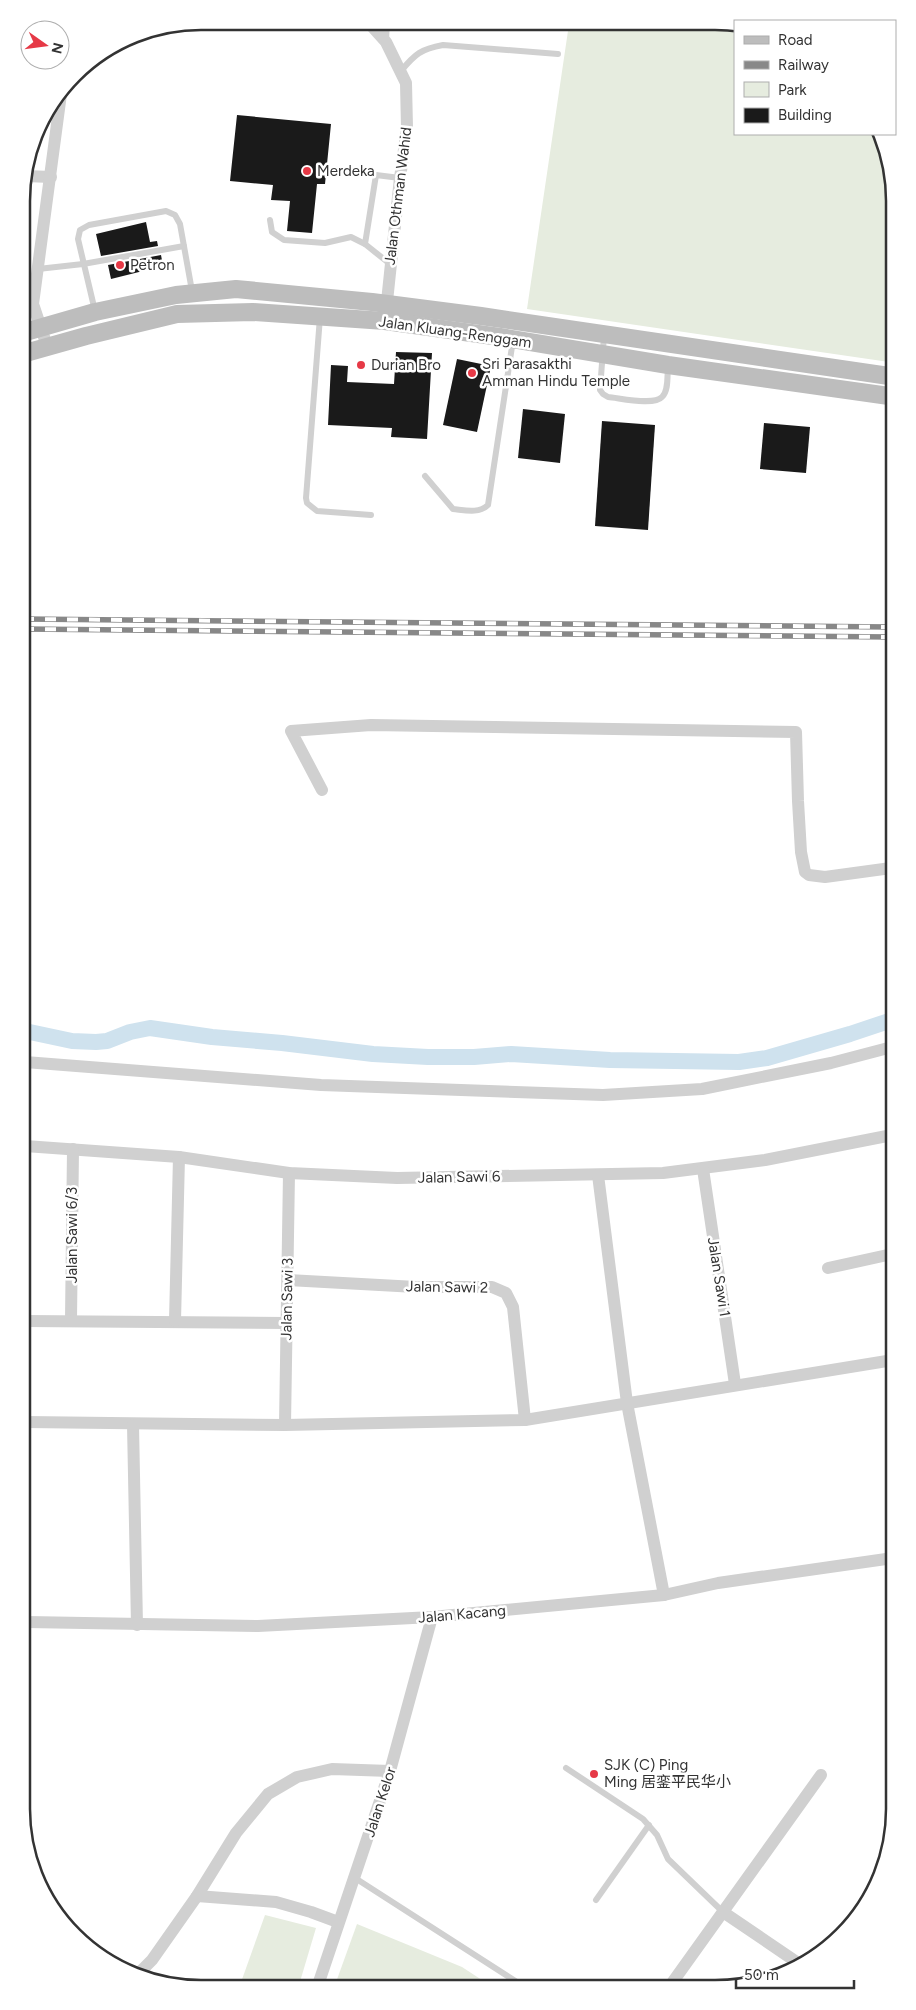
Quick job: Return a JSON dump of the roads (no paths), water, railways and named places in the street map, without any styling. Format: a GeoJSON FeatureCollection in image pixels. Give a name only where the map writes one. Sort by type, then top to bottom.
{"type":"FeatureCollection","features":[{"type":"Feature","properties":{"kind":"main road","name":"Jalan Kluang-Renggam"},"geometry":{"type":"LineString","coordinates":[[30,330],[95,312],[192,293],[236,289],[386,304],[515,321],[886,376]]}},
{"type":"Feature","properties":{"kind":"main road","name":"Jalan Kluang-Renggam"},"geometry":{"type":"LineString","coordinates":[[30,351],[177,314],[253,312],[385,321],[668,365],[886,396]]}},
{"type":"Feature","properties":{"kind":"street","name":"Jalan Othman Wahid"},"geometry":{"type":"LineString","coordinates":[[375,30],[386,42],[406,83],[408,128],[400,178],[385,321]]}},
{"type":"Feature","properties":{"kind":"street"},"geometry":{"type":"LineString","coordinates":[[47,346],[33,304],[60,106]]}},
{"type":"Feature","properties":{"kind":"street"},"geometry":{"type":"LineString","coordinates":[[32,176],[51,177]]}},
{"type":"Feature","properties":{"kind":"street"},"geometry":{"type":"LineString","coordinates":[[322,790],[291,731],[371,726],[796,732],[798,809],[805,872],[809,875],[825,877],[886,869]]}},
{"type":"Feature","properties":{"kind":"street"},"geometry":{"type":"LineString","coordinates":[[30,1062],[321,1084],[603,1095],[702,1089],[831,1063],[886,1048]]}},
{"type":"Feature","properties":{"kind":"street","name":"Jalan Sawi 6"},"geometry":{"type":"LineString","coordinates":[[30,1146],[180,1157],[289,1173],[397,1178],[663,1173],[765,1160],[886,1136]]}},
{"type":"Feature","properties":{"kind":"street","name":"Jalan Sawi 6/3"},"geometry":{"type":"LineString","coordinates":[[71,1320],[73,1149]]}},
{"type":"Feature","properties":{"kind":"street"},"geometry":{"type":"LineString","coordinates":[[175,1321],[180,1157]]}},
{"type":"Feature","properties":{"kind":"street","name":"Jalan Sawi 1"},"geometry":{"type":"LineString","coordinates":[[703,1169],[735,1384]]}},
{"type":"Feature","properties":{"kind":"street","name":"Jalan Sawi 3"},"geometry":{"type":"LineString","coordinates":[[284,1426],[289,1173]]}},
{"type":"Feature","properties":{"kind":"street"},"geometry":{"type":"LineString","coordinates":[[598,1175],[627,1403],[664,1595]]}},
{"type":"Feature","properties":{"kind":"street"},"geometry":{"type":"LineString","coordinates":[[828,1268],[886,1255]]}},
{"type":"Feature","properties":{"kind":"street","name":"Jalan Sawi 2"},"geometry":{"type":"LineString","coordinates":[[288,1280],[416,1287],[492,1287],[506,1293],[513,1307],[525,1420]]}},
{"type":"Feature","properties":{"kind":"street"},"geometry":{"type":"LineString","coordinates":[[30,1320],[287,1323]]}},
{"type":"Feature","properties":{"kind":"street"},"geometry":{"type":"LineString","coordinates":[[30,1422],[284,1426],[525,1420],[735,1384],[886,1361]]}},
{"type":"Feature","properties":{"kind":"street"},"geometry":{"type":"LineString","coordinates":[[133,1425],[137,1625]]}},
{"type":"Feature","properties":{"kind":"street","name":"Jalan Kacang"},"geometry":{"type":"LineString","coordinates":[[30,1622],[258,1626],[432,1617],[664,1595],[718,1583],[886,1559]]}},
{"type":"Feature","properties":{"kind":"street","name":"Jalan Kelor"},"geometry":{"type":"LineString","coordinates":[[320,1980],[390,1771],[432,1617]]}},
{"type":"Feature","properties":{"kind":"street"},"geometry":{"type":"LineString","coordinates":[[142,1970],[152,1960],[197,1896],[236,1833],[268,1794],[297,1777],[332,1769],[390,1771]]}},
{"type":"Feature","properties":{"kind":"street"},"geometry":{"type":"LineString","coordinates":[[674,1980],[821,1775]]}},
{"type":"Feature","properties":{"kind":"street"},"geometry":{"type":"LineString","coordinates":[[197,1896],[276,1902],[338,1922]]}},
{"type":"Feature","properties":{"kind":"street"},"geometry":{"type":"LineString","coordinates":[[723,1912],[794,1960]]}},
{"type":"Feature","properties":{"kind":"lane"},"geometry":{"type":"LineString","coordinates":[[386,42],[387,30]]}},
{"type":"Feature","properties":{"kind":"lane"},"geometry":{"type":"LineString","coordinates":[[401,71],[412,57],[425,49],[443,45],[558,54]]}},
{"type":"Feature","properties":{"kind":"lane"},"geometry":{"type":"LineString","coordinates":[[338,169],[400,178]]}},
{"type":"Feature","properties":{"kind":"lane"},"geometry":{"type":"LineString","coordinates":[[365,244],[376,174]]}},
{"type":"Feature","properties":{"kind":"lane"},"geometry":{"type":"LineString","coordinates":[[95,312],[78,239],[80,230],[89,225],[166,211],[175,215],[180,224],[192,293]]}},
{"type":"Feature","properties":{"kind":"lane"},"geometry":{"type":"LineString","coordinates":[[270,220],[272,232],[284,240],[325,242],[350,237],[365,244],[390,264]]}},
{"type":"Feature","properties":{"kind":"lane"},"geometry":{"type":"LineString","coordinates":[[38,269],[83,264],[184,246]]}},
{"type":"Feature","properties":{"kind":"lane"},"geometry":{"type":"LineString","coordinates":[[320,316],[307,503],[317,511],[371,516]]}},
{"type":"Feature","properties":{"kind":"lane"},"geometry":{"type":"LineString","coordinates":[[426,476],[452,509],[470,511],[483,509],[488,505],[515,321]]}},
{"type":"Feature","properties":{"kind":"lane"},"geometry":{"type":"LineString","coordinates":[[604,334],[600,390],[608,397],[655,402],[663,397],[666,392],[668,365]]}},
{"type":"Feature","properties":{"kind":"lane"},"geometry":{"type":"LineString","coordinates":[[566,1768],[643,1819],[657,1835],[668,1859],[723,1912]]}},
{"type":"Feature","properties":{"kind":"lane"},"geometry":{"type":"LineString","coordinates":[[596,1900],[649,1825]]}},
{"type":"Feature","properties":{"kind":"lane"},"geometry":{"type":"LineString","coordinates":[[355,1878],[514,1980]]}},
{"type":"Feature","properties":{"kind":"waterway"},"geometry":{"type":"LineString","coordinates":[[30,1032],[72,1041],[96,1042],[107,1041],[130,1032],[150,1028],[212,1037],[373,1054],[428,1057],[474,1057],[511,1054],[610,1060],[739,1062],[767,1058],[886,1022]]}},
{"type":"Feature","properties":{"kind":"railway"},"geometry":{"type":"LineString","coordinates":[[30,619],[886,627]]}},
{"type":"Feature","properties":{"kind":"railway"},"geometry":{"type":"LineString","coordinates":[[30,629],[886,637]]}},
{"type":"Feature","properties":{"kind":"place","name":"Merdeka"},"geometry":{"type":"Point","coordinates":[307,171]}},
{"type":"Feature","properties":{"kind":"place","name":"Petron"},"geometry":{"type":"Point","coordinates":[120,265]}},
{"type":"Feature","properties":{"kind":"place","name":"Durian Bro"},"geometry":{"type":"Point","coordinates":[361,365]}},
{"type":"Feature","properties":{"kind":"place","name":"Sri Parasakthi Amman Hindu Temple"},"geometry":{"type":"Point","coordinates":[472,373]}},
{"type":"Feature","properties":{"kind":"place","name":"SJK (C) Ping Ming 居銮平民华小"},"geometry":{"type":"Point","coordinates":[594,1774]}}]}
